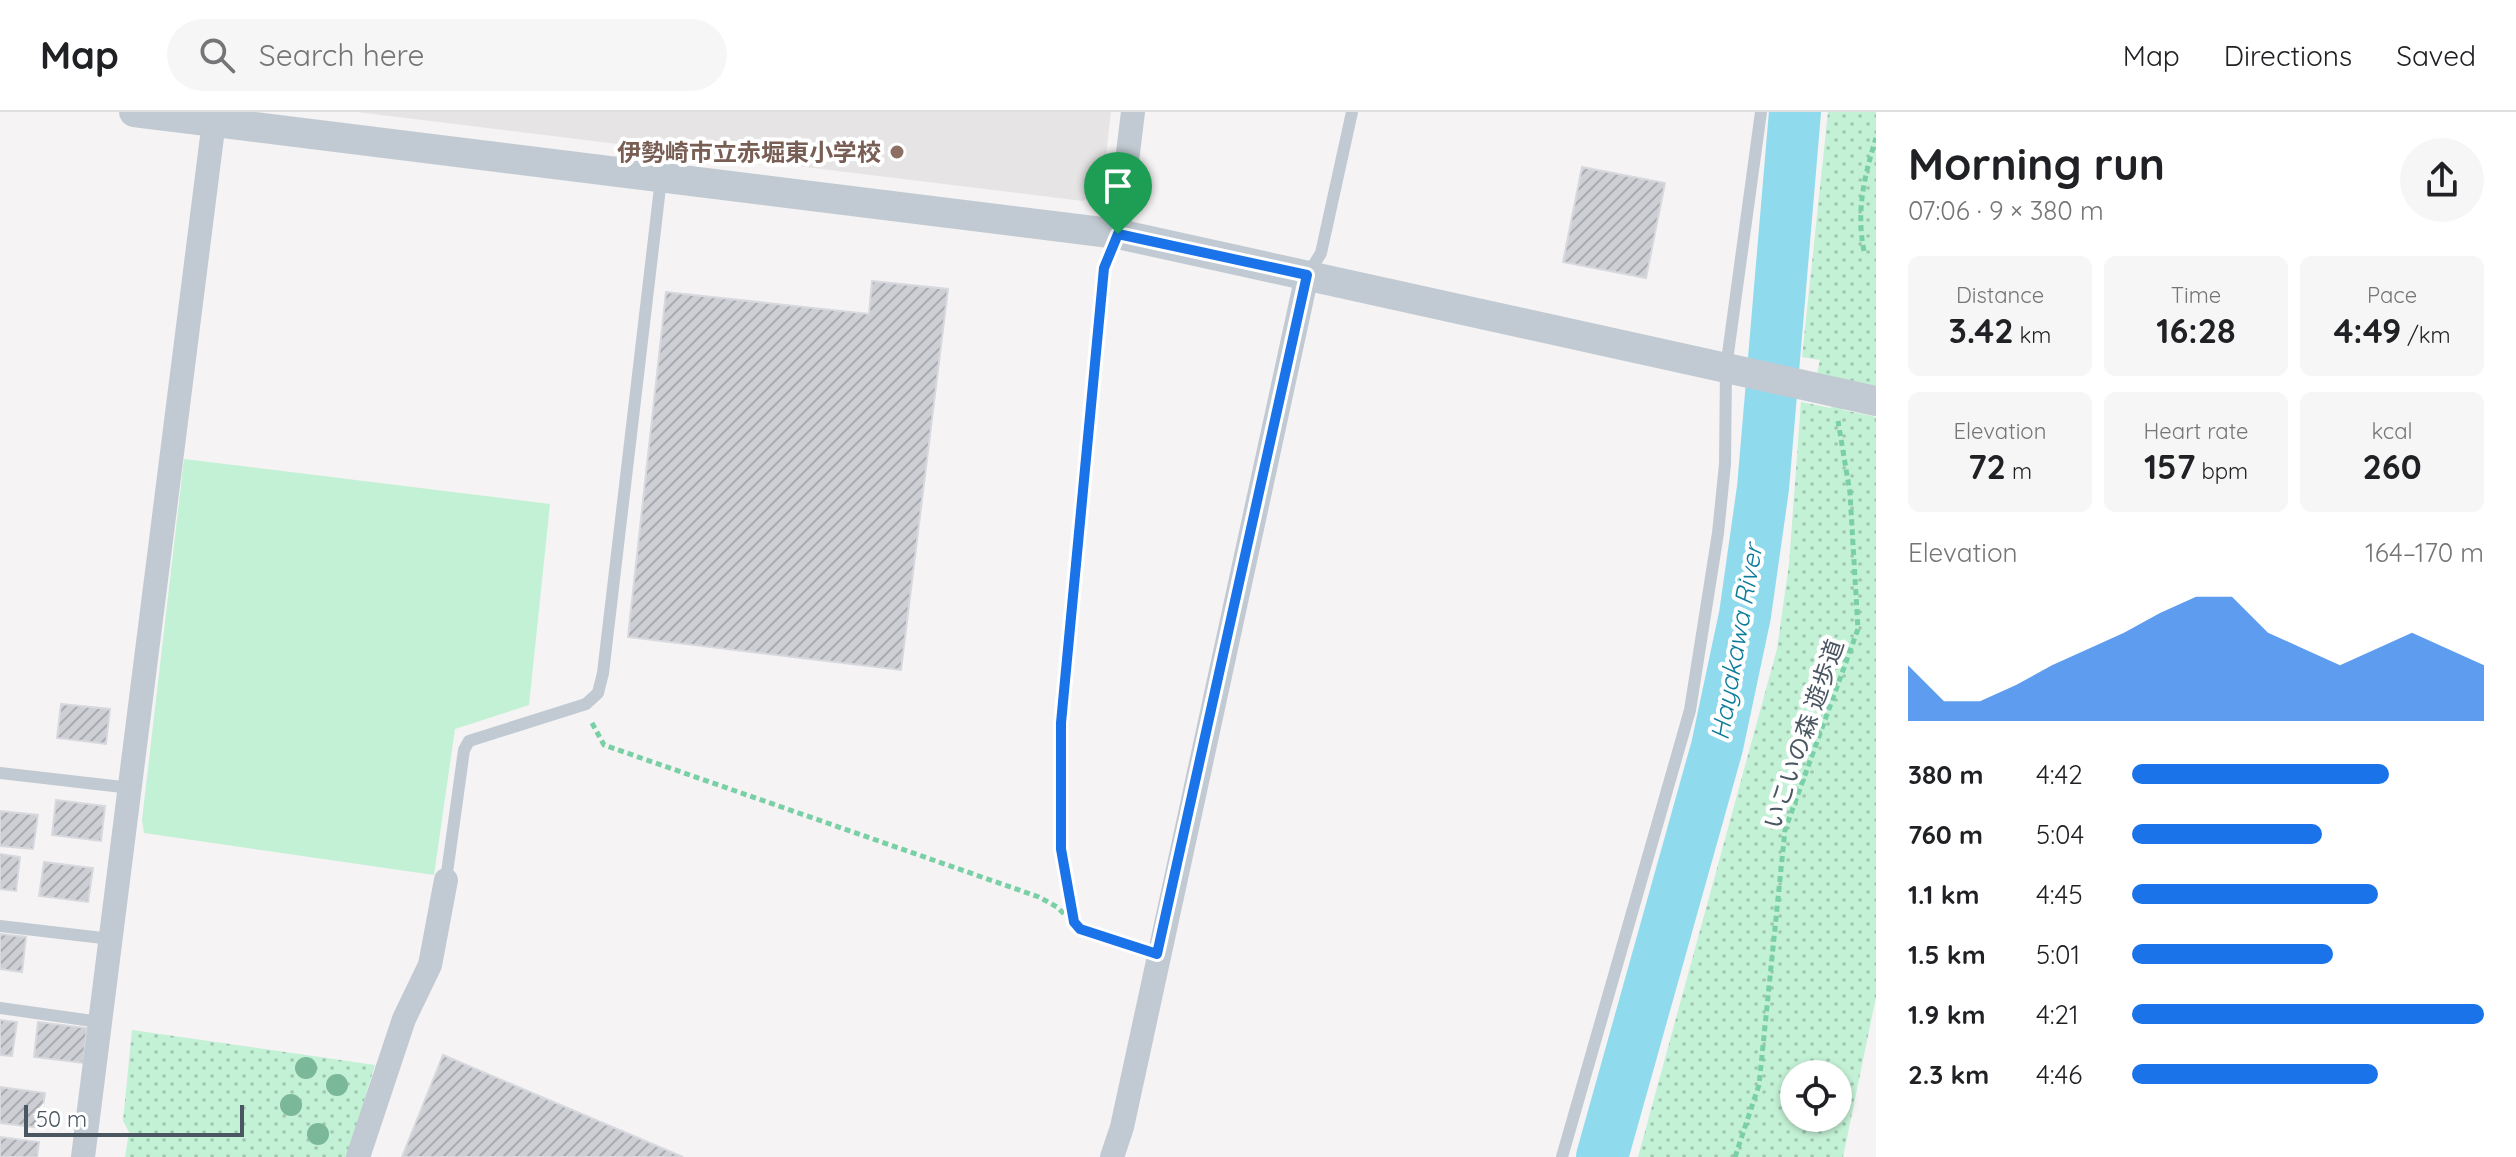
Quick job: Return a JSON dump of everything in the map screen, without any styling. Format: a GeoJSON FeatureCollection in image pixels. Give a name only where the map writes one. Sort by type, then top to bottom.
{"type":"FeatureCollection","features":[{"type":"Feature","properties":{"kind":"street"},"geometry":{"type":"LineString","coordinates":[[134,112],[215,116],[1118,234],[1876,401]]}},
{"type":"Feature","properties":{"kind":"street"},"geometry":{"type":"LineString","coordinates":[[1118,234],[1133,112]]}},
{"type":"Feature","properties":{"kind":"street"},"geometry":{"type":"LineString","coordinates":[[83,1157],[215,116]]}},
{"type":"Feature","properties":{"kind":"street"},"geometry":{"type":"LineString","coordinates":[[1112,1157],[1122,1127],[1157,954],[1307,275]]}},
{"type":"Feature","properties":{"kind":"street"},"geometry":{"type":"LineString","coordinates":[[358,1157],[404,1019],[430,965],[446,880]]}},
{"type":"Feature","properties":{"kind":"lane"},"geometry":{"type":"LineString","coordinates":[[1307,275],[1321,253],[1352,112]]}},
{"type":"Feature","properties":{"kind":"lane"},"geometry":{"type":"LineString","coordinates":[[1562,1157],[1690,710],[1718,533],[1761,112]]}},
{"type":"Feature","properties":{"kind":"lane"},"geometry":{"type":"LineString","coordinates":[[446,880],[464,750],[469,741],[586,704],[598,693],[603,673],[661,176]]}},
{"type":"Feature","properties":{"kind":"lane"},"geometry":{"type":"LineString","coordinates":[[0,773],[131,788]]}},
{"type":"Feature","properties":{"kind":"lane"},"geometry":{"type":"LineString","coordinates":[[0,926],[111,939]]}},
{"type":"Feature","properties":{"kind":"lane"},"geometry":{"type":"LineString","coordinates":[[0,1008],[100,1022]]}},
{"type":"Feature","properties":{"kind":"path"},"geometry":{"type":"LineString","coordinates":[[1864,251],[1859,227],[1863,180],[1876,138]]}},
{"type":"Feature","properties":{"kind":"path"},"geometry":{"type":"LineString","coordinates":[[1074,922],[1061,849],[1061,723],[1104,268],[1118,234]]}},
{"type":"Feature","properties":{"kind":"path","name":"いこいの森 遊歩道"},"geometry":{"type":"LineString","coordinates":[[1735,1157],[1759,1085],[1785,830],[1858,629],[1850,493],[1837,415]]}},
{"type":"Feature","properties":{"kind":"path"},"geometry":{"type":"LineString","coordinates":[[586,704],[604,745],[1039,897],[1080,929],[1157,954]]}},
{"type":"Feature","properties":{"kind":"shaded area","name":"伊勢崎市立赤堀東小学校"},"geometry":{"type":"Polygon","coordinates":[[[357,112],[1111,112],[1102,188],[1083,201],[357,112]]]}},
{"type":"Feature","properties":{"kind":"green space"},"geometry":{"type":"Polygon","coordinates":[[[1828,112],[1876,112],[1876,387],[1849,380],[1843,410],[1876,417],[1876,997],[1852,1113],[1852,1060],[1780,1060],[1780,1132],[1848,1132],[1843,1157],[1638,1157],[1777,649],[1789,564],[1801,402],[1831,408],[1839,380],[1817,374],[1820,360],[1802,357],[1828,112]]]}},
{"type":"Feature","properties":{"kind":"green space"},"geometry":{"type":"Polygon","coordinates":[[[184,459],[550,504],[529,705],[455,729],[434,875],[144,833],[142,820],[184,459]]]}},
{"type":"Feature","properties":{"kind":"green space"},"geometry":{"type":"Polygon","coordinates":[[[132,1030],[375,1065],[347,1157],[125,1157],[129,1132],[123,1121],[132,1030]]]}},
{"type":"Feature","properties":{"kind":"building"},"geometry":{"type":"Polygon","coordinates":[[[1582,167],[1665,183],[1646,278],[1563,262],[1582,167]]]}},
{"type":"Feature","properties":{"kind":"building"},"geometry":{"type":"Polygon","coordinates":[[[872,281],[948,289],[901,670],[628,637],[666,292],[869,314],[872,281]]]}},
{"type":"Feature","properties":{"kind":"building"},"geometry":{"type":"Polygon","coordinates":[[[61,704],[110,709],[106,744],[57,738],[61,704]]]}},
{"type":"Feature","properties":{"kind":"building"},"geometry":{"type":"Polygon","coordinates":[[[56,800],[105,806],[101,841],[52,835],[56,800]]]}},
{"type":"Feature","properties":{"kind":"building"},"geometry":{"type":"Polygon","coordinates":[[[0,811],[38,815],[33,849],[0,846],[0,811]]]}},
{"type":"Feature","properties":{"kind":"building"},"geometry":{"type":"Polygon","coordinates":[[[0,854],[20,857],[16,891],[0,889],[0,854]]]}},
{"type":"Feature","properties":{"kind":"building"},"geometry":{"type":"Polygon","coordinates":[[[44,862],[93,868],[88,902],[39,896],[44,862]]]}},
{"type":"Feature","properties":{"kind":"building"},"geometry":{"type":"Polygon","coordinates":[[[0,934],[26,937],[22,972],[0,969],[0,934]]]}},
{"type":"Feature","properties":{"kind":"building"},"geometry":{"type":"Polygon","coordinates":[[[0,1020],[17,1022],[12,1056],[0,1055],[0,1020]]]}},
{"type":"Feature","properties":{"kind":"building"},"geometry":{"type":"Polygon","coordinates":[[[38,1022],[87,1028],[83,1063],[34,1057],[38,1022]]]}},
{"type":"Feature","properties":{"kind":"building"},"geometry":{"type":"Polygon","coordinates":[[[443,1055],[683,1157],[402,1157],[443,1055]]]}},
{"type":"Feature","properties":{"kind":"building"},"geometry":{"type":"Polygon","coordinates":[[[0,1087],[45,1093],[40,1128],[0,1123],[0,1087]]]}},
{"type":"Feature","properties":{"kind":"building"},"geometry":{"type":"Polygon","coordinates":[[[0,1137],[39,1142],[37,1157],[0,1157],[0,1137]]]}},
{"type":"Feature","properties":{"kind":"waterway","name":"Hayakawa River"},"geometry":{"type":"LineString","coordinates":[[1602,1157],[1717,747],[1745,615],[1763,488],[1795,112]]}},
{"type":"Feature","properties":{"kind":"place","name":"伊勢崎市立赤堀東小学校"},"geometry":{"type":"Point","coordinates":[897,152]}},
{"type":"Feature","properties":{"kind":"route"},"geometry":{"type":"LineString","coordinates":[[1118,234],[1307,275],[1157,954],[1127,947],[1080,929],[1074,922],[1061,849],[1061,723],[1104,268],[1118,234]]}}]}
